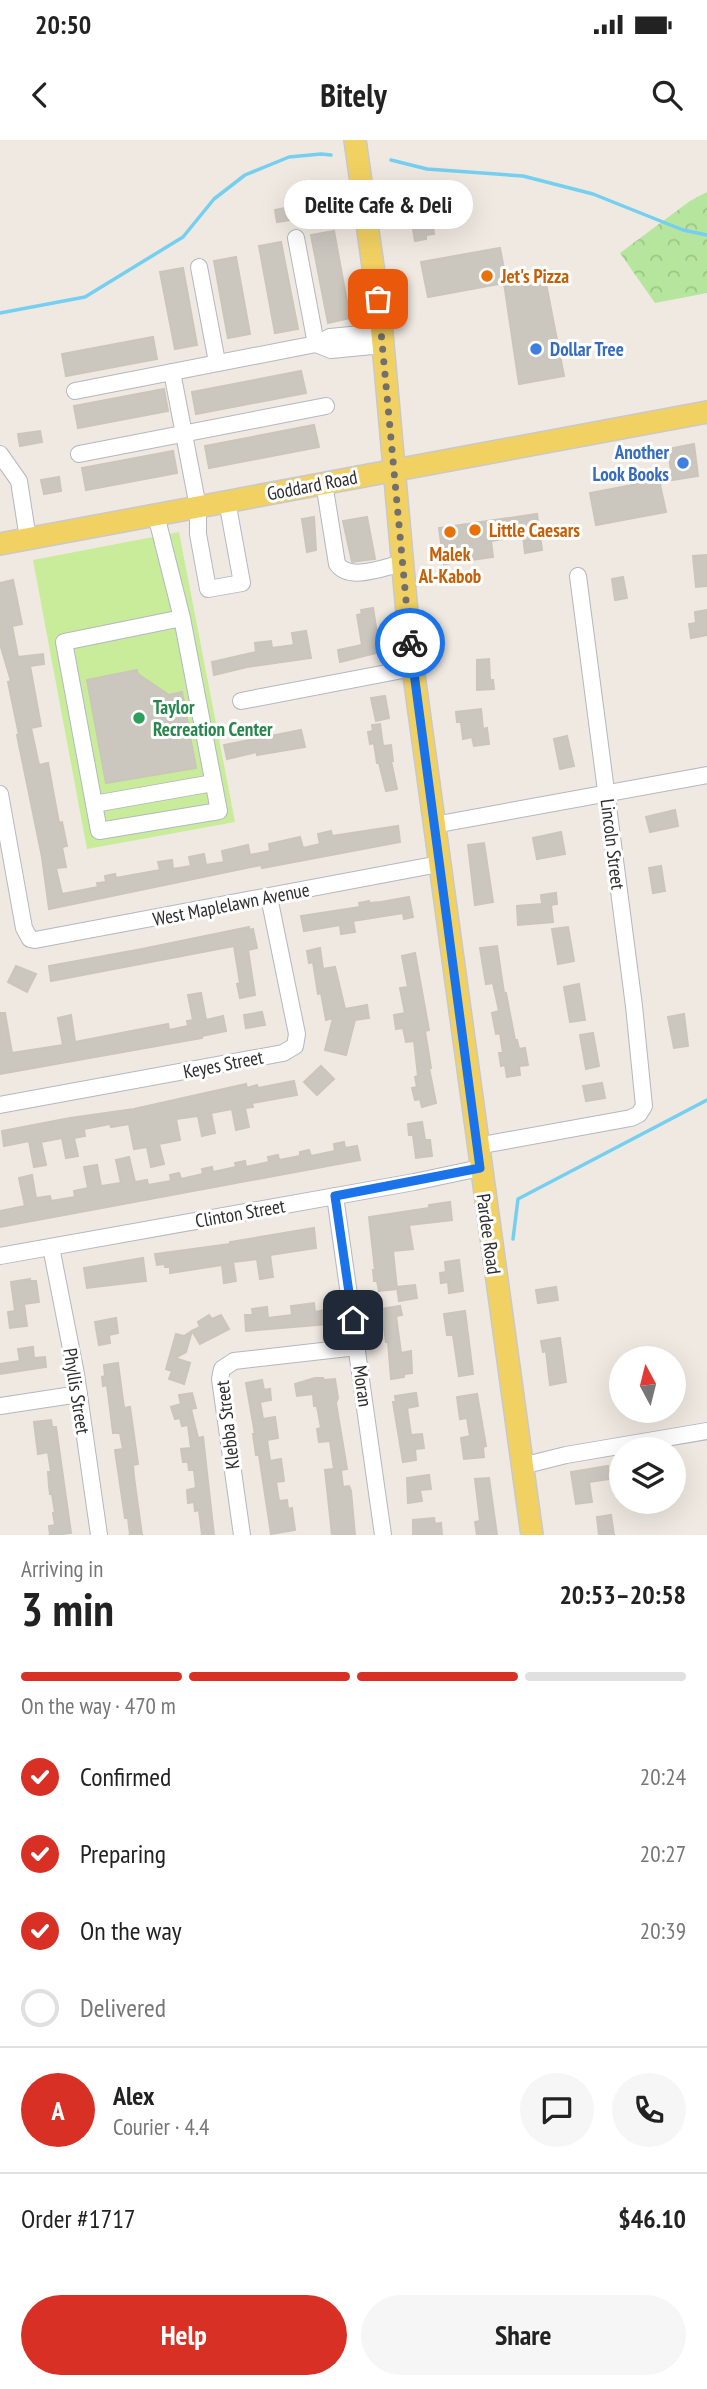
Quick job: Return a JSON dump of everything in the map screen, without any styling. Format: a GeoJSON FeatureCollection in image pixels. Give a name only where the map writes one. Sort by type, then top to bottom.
{"type":"FeatureCollection","features":[{"type":"Feature","properties":{"kind":"main road","name":"Pardee Road"},"geometry":{"type":"LineString","coordinates":[[355,140],[383,338],[402,563],[414,668],[532,1535]]}},
{"type":"Feature","properties":{"kind":"main road","name":"Goddard Road"},"geometry":{"type":"LineString","coordinates":[[0,544],[707,412]]}},
{"type":"Feature","properties":{"kind":"street"},"geometry":{"type":"LineString","coordinates":[[296,238],[316,344]]}},
{"type":"Feature","properties":{"kind":"street"},"geometry":{"type":"LineString","coordinates":[[200,267],[217,362]]}},
{"type":"Feature","properties":{"kind":"street"},"geometry":{"type":"LineString","coordinates":[[75,391],[316,344],[330,337],[383,338]]}},
{"type":"Feature","properties":{"kind":"street"},"geometry":{"type":"LineString","coordinates":[[172,372],[198,507],[198,534],[208,589],[242,583],[227,501]]}},
{"type":"Feature","properties":{"kind":"street"},"geometry":{"type":"LineString","coordinates":[[79,454],[326,406]]}},
{"type":"Feature","properties":{"kind":"street"},"geometry":{"type":"LineString","coordinates":[[0,454],[19,481],[28,539]]}},
{"type":"Feature","properties":{"kind":"street"},"geometry":{"type":"LineString","coordinates":[[324,483],[337,564],[341,570],[351,573],[402,563]]}},
{"type":"Feature","properties":{"kind":"street"},"geometry":{"type":"LineString","coordinates":[[156,515],[182,618],[219,811],[99,831],[64,642],[182,618]]}},
{"type":"Feature","properties":{"kind":"street","name":"Lincoln Street"},"geometry":{"type":"LineString","coordinates":[[477,1146],[631,1118],[641,1112],[645,1098],[578,576]]}},
{"type":"Feature","properties":{"kind":"street"},"geometry":{"type":"LineString","coordinates":[[241,701],[414,668]]}},
{"type":"Feature","properties":{"kind":"street"},"geometry":{"type":"LineString","coordinates":[[435,825],[707,775]]}},
{"type":"Feature","properties":{"kind":"street"},"geometry":{"type":"LineString","coordinates":[[94,804],[213,783]]}},
{"type":"Feature","properties":{"kind":"street","name":"West Maplelawn Avenue"},"geometry":{"type":"LineString","coordinates":[[0,794],[25,933],[30,939],[44,940],[439,864]]}},
{"type":"Feature","properties":{"kind":"street","name":"Keyes Street"},"geometry":{"type":"LineString","coordinates":[[0,1105],[283,1053],[292,1049],[295,1046],[296,1034],[269,897]]}},
{"type":"Feature","properties":{"kind":"street","name":"Clinton Street"},"geometry":{"type":"LineString","coordinates":[[0,1256],[480,1168]]}},
{"type":"Feature","properties":{"kind":"street","name":"Moran"},"geometry":{"type":"LineString","coordinates":[[335,1196],[383,1535]]}},
{"type":"Feature","properties":{"kind":"street","name":"Phyllis Street"},"geometry":{"type":"LineString","coordinates":[[51,1247],[79,1394],[99,1535]]}},
{"type":"Feature","properties":{"kind":"street","name":"Klebba Street"},"geometry":{"type":"LineString","coordinates":[[242,1535],[220,1380],[222,1368],[234,1361],[357,1347]]}},
{"type":"Feature","properties":{"kind":"street"},"geometry":{"type":"LineString","coordinates":[[0,1406],[79,1394]]}},
{"type":"Feature","properties":{"kind":"street"},"geometry":{"type":"LineString","coordinates":[[522,1466],[566,1455],[707,1431]]}},
{"type":"Feature","properties":{"kind":"green space"},"geometry":{"type":"Polygon","coordinates":[[[707,192],[707,293],[655,303],[620,253],[690,201],[707,192]]]}},
{"type":"Feature","properties":{"kind":"green space","name":"Taylor Recreation Center"},"geometry":{"type":"Polygon","coordinates":[[[179,532],[235,822],[87,849],[33,560],[179,532]]]}},
{"type":"Feature","properties":{"kind":"building"},"geometry":{"type":"Polygon","coordinates":[[[315,185],[317,196],[321,195],[323,205],[302,209],[298,189],[315,185]]]}},
{"type":"Feature","properties":{"kind":"building"},"geometry":{"type":"Polygon","coordinates":[[[295,206],[297,219],[277,222],[275,210],[295,206]]]}},
{"type":"Feature","properties":{"kind":"building"},"geometry":{"type":"Polygon","coordinates":[[[431,214],[434,234],[415,241],[411,217],[431,214]]]}},
{"type":"Feature","properties":{"kind":"building"},"geometry":{"type":"Polygon","coordinates":[[[334,231],[350,318],[328,323],[311,235],[334,231]]]}},
{"type":"Feature","properties":{"kind":"building"},"geometry":{"type":"Polygon","coordinates":[[[281,242],[298,329],[275,333],[259,246],[281,242]]]}},
{"type":"Feature","properties":{"kind":"building"},"geometry":{"type":"Polygon","coordinates":[[[500,248],[506,280],[544,273],[564,376],[519,384],[504,283],[428,297],[421,262],[500,248]]]}},
{"type":"Feature","properties":{"kind":"building"},"geometry":{"type":"Polygon","coordinates":[[[236,257],[250,334],[228,338],[214,261],[236,257]]]}},
{"type":"Feature","properties":{"kind":"building"},"geometry":{"type":"Polygon","coordinates":[[[183,268],[197,345],[175,349],[160,272],[183,268]]]}},
{"type":"Feature","properties":{"kind":"building"},"geometry":{"type":"Polygon","coordinates":[[[153,337],[157,359],[66,376],[62,354],[153,337]]]}},
{"type":"Feature","properties":{"kind":"building"},"geometry":{"type":"Polygon","coordinates":[[[301,371],[306,393],[196,414],[192,392],[301,371]]]}},
{"type":"Feature","properties":{"kind":"building"},"geometry":{"type":"Polygon","coordinates":[[[164,389],[168,411],[78,428],[74,406],[164,389]]]}},
{"type":"Feature","properties":{"kind":"building"},"geometry":{"type":"Polygon","coordinates":[[[314,425],[319,447],[209,468],[205,446],[314,425]]]}},
{"type":"Feature","properties":{"kind":"building"},"geometry":{"type":"Polygon","coordinates":[[[40,431],[42,442],[20,446],[18,434],[40,431]]]}},
{"type":"Feature","properties":{"kind":"building","name":"Another Look Books"},"geometry":{"type":"Polygon","coordinates":[[[694,444],[698,476],[672,480],[668,449],[694,444]]]}},
{"type":"Feature","properties":{"kind":"building"},"geometry":{"type":"Polygon","coordinates":[[[173,451],[177,473],[86,490],[82,468],[173,451]]]}},
{"type":"Feature","properties":{"kind":"building"},"geometry":{"type":"Polygon","coordinates":[[[59,477],[61,491],[44,494],[41,480],[59,477]]]}},
{"type":"Feature","properties":{"kind":"building"},"geometry":{"type":"Polygon","coordinates":[[[659,480],[666,512],[596,525],[590,493],[659,480]]]}},
{"type":"Feature","properties":{"kind":"building"},"geometry":{"type":"Polygon","coordinates":[[[537,514],[542,550],[525,553],[523,536],[491,541],[493,557],[444,564],[439,528],[537,514]]]}},
{"type":"Feature","properties":{"kind":"building"},"geometry":{"type":"Polygon","coordinates":[[[314,517],[316,550],[307,552],[302,519],[314,517]]]}},
{"type":"Feature","properties":{"kind":"building"},"geometry":{"type":"Polygon","coordinates":[[[367,517],[375,559],[352,562],[343,521],[367,517]]]}},
{"type":"Feature","properties":{"kind":"building"},"geometry":{"type":"Polygon","coordinates":[[[707,555],[707,586],[696,587],[693,556],[707,555]]]}},
{"type":"Feature","properties":{"kind":"building"},"geometry":{"type":"Polygon","coordinates":[[[623,577],[627,598],[615,600],[612,579],[623,577]]]}},
{"type":"Feature","properties":{"kind":"building"},"geometry":{"type":"Polygon","coordinates":[[[13,580],[22,624],[12,626],[18,657],[43,654],[44,664],[30,666],[41,726],[31,728],[39,765],[48,763],[59,823],[62,822],[67,846],[62,847],[66,867],[56,868],[62,894],[98,887],[97,883],[106,882],[105,876],[115,874],[116,878],[160,870],[158,862],[172,860],[173,869],[191,866],[189,857],[204,854],[206,865],[224,862],[222,851],[248,845],[250,855],[270,851],[269,844],[300,837],[303,848],[320,844],[318,834],[331,831],[332,836],[398,826],[400,842],[262,868],[261,865],[49,909],[42,857],[8,682],[11,681],[0,644],[0,583],[13,580]]]}},
{"type":"Feature","properties":{"kind":"building"},"geometry":{"type":"Polygon","coordinates":[[[373,608],[380,652],[340,662],[338,650],[362,645],[357,615],[362,614],[361,610],[373,608]]]}},
{"type":"Feature","properties":{"kind":"building"},"geometry":{"type":"Polygon","coordinates":[[[707,610],[707,635],[691,638],[689,624],[696,623],[695,612],[707,610]]]}},
{"type":"Feature","properties":{"kind":"building"},"geometry":{"type":"Polygon","coordinates":[[[306,631],[311,658],[247,667],[214,675],[212,662],[256,652],[255,643],[271,641],[272,648],[294,645],[292,633],[306,631]]]}},
{"type":"Feature","properties":{"kind":"building"},"geometry":{"type":"Polygon","coordinates":[[[489,659],[490,680],[493,680],[494,689],[477,690],[477,660],[489,659]]]}},
{"type":"Feature","properties":{"kind":"building"},"geometry":{"type":"Polygon","coordinates":[[[137,670],[138,674],[169,695],[182,692],[196,768],[106,783],[87,680],[137,670]]]}},
{"type":"Feature","properties":{"kind":"building"},"geometry":{"type":"Polygon","coordinates":[[[385,696],[389,718],[376,721],[371,698],[385,696]]]}},
{"type":"Feature","properties":{"kind":"building"},"geometry":{"type":"Polygon","coordinates":[[[481,709],[483,729],[487,728],[489,744],[474,746],[472,737],[463,739],[461,722],[457,722],[456,712],[481,709]]]}},
{"type":"Feature","properties":{"kind":"building"},"geometry":{"type":"Polygon","coordinates":[[[380,724],[383,746],[391,745],[391,761],[397,789],[386,791],[374,743],[370,744],[368,732],[373,731],[372,725],[380,724]]]}},
{"type":"Feature","properties":{"kind":"building"},"geometry":{"type":"Polygon","coordinates":[[[301,730],[305,747],[257,755],[257,752],[227,759],[224,745],[301,730]]]}},
{"type":"Feature","properties":{"kind":"building"},"geometry":{"type":"Polygon","coordinates":[[[567,736],[574,766],[560,769],[554,739],[567,736]]]}},
{"type":"Feature","properties":{"kind":"building"},"geometry":{"type":"Polygon","coordinates":[[[675,810],[678,826],[650,832],[646,817],[675,810]]]}},
{"type":"Feature","properties":{"kind":"building"},"geometry":{"type":"Polygon","coordinates":[[[561,832],[565,854],[537,859],[533,838],[561,832]]]}},
{"type":"Feature","properties":{"kind":"building"},"geometry":{"type":"Polygon","coordinates":[[[484,843],[493,902],[475,905],[468,845],[484,843]]]}},
{"type":"Feature","properties":{"kind":"building"},"geometry":{"type":"Polygon","coordinates":[[[661,866],[665,891],[653,893],[649,868],[661,866]]]}},
{"type":"Feature","properties":{"kind":"building"},"geometry":{"type":"Polygon","coordinates":[[[556,893],[557,904],[551,905],[553,922],[518,925],[517,906],[542,904],[541,895],[556,893]]]}},
{"type":"Feature","properties":{"kind":"building"},"geometry":{"type":"Polygon","coordinates":[[[409,897],[413,917],[404,919],[403,913],[353,921],[355,932],[341,934],[340,925],[304,931],[301,916],[360,907],[359,903],[369,901],[381,902],[409,897]]]}},
{"type":"Feature","properties":{"kind":"building"},"geometry":{"type":"Polygon","coordinates":[[[249,927],[249,930],[253,929],[257,948],[248,950],[255,995],[240,998],[234,946],[51,981],[49,966],[249,927]]]}},
{"type":"Feature","properties":{"kind":"building"},"geometry":{"type":"Polygon","coordinates":[[[568,927],[574,961],[558,964],[552,929],[568,927]]]}},
{"type":"Feature","properties":{"kind":"building"},"geometry":{"type":"Polygon","coordinates":[[[497,946],[515,1040],[519,1049],[525,1048],[528,1065],[519,1066],[520,1075],[507,1077],[505,1065],[501,1066],[499,1053],[503,1053],[500,1033],[496,1034],[492,1013],[499,1011],[493,983],[486,984],[480,948],[497,946]]]}},
{"type":"Feature","properties":{"kind":"building"},"geometry":{"type":"Polygon","coordinates":[[[320,948],[323,969],[335,967],[345,1009],[367,1005],[369,1018],[355,1020],[346,1055],[325,1050],[333,1018],[326,1020],[321,993],[318,994],[313,962],[309,963],[307,951],[320,948]]]}},
{"type":"Feature","properties":{"kind":"building"},"geometry":{"type":"Polygon","coordinates":[[[415,953],[429,1030],[425,1031],[436,1103],[422,1107],[420,1099],[415,1100],[412,1088],[417,1087],[415,1077],[418,1076],[414,1041],[406,1042],[403,1028],[396,1029],[394,1015],[405,1013],[400,988],[408,987],[402,956],[415,953]]]}},
{"type":"Feature","properties":{"kind":"building"},"geometry":{"type":"Polygon","coordinates":[[[16,966],[36,974],[27,992],[8,982],[16,966]]]}},
{"type":"Feature","properties":{"kind":"building"},"geometry":{"type":"Polygon","coordinates":[[[579,984],[585,1020],[570,1022],[564,987],[579,984]]]}},
{"type":"Feature","properties":{"kind":"building"},"geometry":{"type":"Polygon","coordinates":[[[201,993],[206,1020],[223,1016],[226,1031],[202,1038],[0,1074],[0,1013],[5,1013],[12,1053],[63,1045],[58,1018],[71,1015],[75,1042],[168,1024],[169,1030],[188,1026],[187,1021],[193,1020],[188,995],[201,993]]]}},
{"type":"Feature","properties":{"kind":"building"},"geometry":{"type":"Polygon","coordinates":[[[262,1012],[265,1025],[246,1028],[244,1015],[262,1012]]]}},
{"type":"Feature","properties":{"kind":"building"},"geometry":{"type":"Polygon","coordinates":[[[684,1014],[688,1046],[674,1048],[668,1017],[684,1014]]]}},
{"type":"Feature","properties":{"kind":"building"},"geometry":{"type":"Polygon","coordinates":[[[593,1033],[599,1066],[586,1069],[580,1035],[593,1033]]]}},
{"type":"Feature","properties":{"kind":"building"},"geometry":{"type":"Polygon","coordinates":[[[321,1066],[334,1079],[317,1095],[304,1082],[321,1066]]]}},
{"type":"Feature","properties":{"kind":"building"},"geometry":{"type":"Polygon","coordinates":[[[294,1081],[297,1095],[252,1103],[253,1107],[245,1108],[249,1127],[236,1130],[232,1109],[211,1113],[215,1133],[202,1136],[198,1116],[176,1119],[180,1140],[159,1144],[164,1164],[151,1167],[147,1147],[134,1149],[129,1124],[84,1129],[85,1136],[74,1138],[78,1156],[66,1158],[62,1138],[41,1142],[46,1165],[34,1167],[29,1141],[4,1146],[2,1131],[134,1109],[246,1084],[247,1088],[257,1085],[258,1088],[294,1081]]]}},
{"type":"Feature","properties":{"kind":"building"},"geometry":{"type":"Polygon","coordinates":[[[602,1083],[605,1098],[586,1101],[583,1086],[602,1083]]]}},
{"type":"Feature","properties":{"kind":"building"},"geometry":{"type":"Polygon","coordinates":[[[422,1122],[425,1140],[430,1140],[432,1156],[416,1158],[413,1135],[409,1135],[408,1124],[422,1122]]]}},
{"type":"Feature","properties":{"kind":"building"},"geometry":{"type":"Polygon","coordinates":[[[344,1142],[345,1148],[357,1146],[360,1160],[0,1227],[0,1211],[25,1206],[19,1178],[32,1175],[36,1198],[50,1196],[51,1201],[75,1197],[74,1191],[88,1188],[84,1167],[97,1165],[101,1186],[121,1183],[116,1160],[129,1157],[135,1182],[147,1180],[148,1185],[171,1181],[170,1175],[179,1173],[181,1179],[203,1174],[202,1169],[212,1167],[213,1172],[236,1167],[235,1163],[245,1161],[246,1167],[269,1162],[268,1157],[278,1155],[279,1160],[300,1156],[300,1152],[309,1150],[311,1156],[335,1151],[334,1144],[344,1142]]]}},
{"type":"Feature","properties":{"kind":"building"},"geometry":{"type":"Polygon","coordinates":[[[450,1202],[452,1220],[409,1225],[413,1249],[393,1251],[397,1289],[379,1291],[377,1281],[374,1281],[369,1217],[450,1202]]]}},
{"type":"Feature","properties":{"kind":"building"},"geometry":{"type":"Polygon","coordinates":[[[314,1228],[316,1248],[270,1255],[273,1277],[260,1279],[257,1259],[233,1262],[236,1281],[224,1283],[222,1265],[170,1273],[170,1267],[165,1267],[165,1264],[157,1265],[155,1254],[230,1244],[314,1228]]]}},
{"type":"Feature","properties":{"kind":"building"},"geometry":{"type":"Polygon","coordinates":[[[143,1258],[146,1281],[87,1288],[84,1268],[143,1258]]]}},
{"type":"Feature","properties":{"kind":"building"},"geometry":{"type":"Polygon","coordinates":[[[459,1260],[463,1291],[449,1293],[448,1282],[441,1283],[440,1273],[446,1272],[445,1262],[459,1260]]]}},
{"type":"Feature","properties":{"kind":"building"},"geometry":{"type":"Polygon","coordinates":[[[30,1279],[36,1281],[39,1302],[24,1304],[27,1326],[10,1328],[8,1312],[15,1311],[11,1282],[30,1279]]]}},
{"type":"Feature","properties":{"kind":"building"},"geometry":{"type":"Polygon","coordinates":[[[415,1285],[417,1298],[399,1301],[397,1287],[415,1285]]]}},
{"type":"Feature","properties":{"kind":"building"},"geometry":{"type":"Polygon","coordinates":[[[556,1287],[558,1300],[538,1303],[536,1290],[556,1287]]]}},
{"type":"Feature","properties":{"kind":"building"},"geometry":{"type":"Polygon","coordinates":[[[314,1303],[315,1312],[326,1310],[328,1324],[246,1331],[245,1315],[253,1315],[252,1309],[267,1307],[268,1318],[292,1315],[291,1306],[314,1303]]]}},
{"type":"Feature","properties":{"kind":"building"},"geometry":{"type":"Polygon","coordinates":[[[400,1306],[402,1315],[396,1316],[401,1353],[411,1351],[412,1373],[391,1379],[388,1342],[381,1309],[400,1306]]]}},
{"type":"Feature","properties":{"kind":"building"},"geometry":{"type":"Polygon","coordinates":[[[465,1311],[473,1374],[459,1376],[453,1335],[447,1335],[444,1314],[465,1311]]]}},
{"type":"Feature","properties":{"kind":"building"},"geometry":{"type":"Polygon","coordinates":[[[209,1315],[212,1319],[221,1315],[229,1329],[200,1344],[192,1331],[200,1327],[198,1322],[209,1315]]]}},
{"type":"Feature","properties":{"kind":"building"},"geometry":{"type":"Polygon","coordinates":[[[116,1318],[118,1333],[109,1335],[110,1343],[99,1345],[95,1322],[116,1318]]]}},
{"type":"Feature","properties":{"kind":"building"},"geometry":{"type":"Polygon","coordinates":[[[192,1331],[186,1352],[175,1358],[190,1363],[184,1384],[169,1379],[172,1371],[166,1369],[176,1334],[184,1336],[192,1331]]]}},
{"type":"Feature","properties":{"kind":"building"},"geometry":{"type":"Polygon","coordinates":[[[560,1338],[566,1382],[550,1385],[546,1351],[543,1352],[541,1341],[560,1338]]]}},
{"type":"Feature","properties":{"kind":"building"},"geometry":{"type":"Polygon","coordinates":[[[33,1347],[34,1358],[45,1357],[46,1367],[0,1374],[0,1364],[20,1361],[18,1349],[33,1347]]]}},
{"type":"Feature","properties":{"kind":"building"},"geometry":{"type":"Polygon","coordinates":[[[118,1363],[124,1408],[130,1407],[138,1464],[133,1465],[142,1535],[130,1535],[128,1518],[125,1518],[115,1450],[123,1449],[120,1433],[113,1433],[107,1385],[103,1386],[104,1365],[118,1363]]]}},
{"type":"Feature","properties":{"kind":"building"},"geometry":{"type":"Polygon","coordinates":[[[315,1378],[335,1379],[338,1398],[336,1403],[347,1469],[341,1470],[343,1487],[349,1486],[351,1491],[355,1535],[332,1535],[325,1470],[334,1469],[330,1441],[319,1442],[317,1429],[321,1428],[313,1394],[297,1396],[295,1384],[315,1378]]]}},
{"type":"Feature","properties":{"kind":"building"},"geometry":{"type":"Polygon","coordinates":[[[262,1380],[264,1390],[270,1389],[271,1400],[260,1402],[263,1419],[275,1417],[278,1438],[267,1440],[270,1461],[281,1459],[284,1481],[276,1482],[279,1501],[287,1500],[288,1509],[292,1508],[295,1530],[271,1534],[246,1383],[262,1380]]]}},
{"type":"Feature","properties":{"kind":"building"},"geometry":{"type":"Polygon","coordinates":[[[192,1393],[196,1408],[191,1409],[198,1438],[203,1437],[214,1535],[202,1535],[199,1510],[195,1511],[194,1502],[188,1503],[187,1490],[196,1488],[194,1470],[189,1470],[188,1462],[183,1462],[181,1449],[191,1448],[188,1425],[182,1426],[180,1418],[175,1419],[171,1407],[181,1404],[179,1395],[192,1393]]]}},
{"type":"Feature","properties":{"kind":"building"},"geometry":{"type":"Polygon","coordinates":[[[416,1393],[418,1406],[407,1408],[411,1435],[422,1434],[424,1448],[415,1449],[416,1460],[403,1462],[393,1402],[396,1402],[395,1396],[416,1393]]]}},
{"type":"Feature","properties":{"kind":"building"},"geometry":{"type":"Polygon","coordinates":[[[477,1394],[486,1446],[483,1447],[484,1457],[464,1459],[461,1438],[470,1436],[467,1418],[460,1419],[457,1397],[477,1394]]]}},
{"type":"Feature","properties":{"kind":"building"},"geometry":{"type":"Polygon","coordinates":[[[51,1420],[52,1427],[56,1427],[71,1533],[55,1535],[50,1535],[49,1526],[55,1525],[55,1513],[49,1486],[48,1472],[51,1472],[48,1452],[38,1454],[34,1422],[51,1420]]]}},
{"type":"Feature","properties":{"kind":"building"},"geometry":{"type":"Polygon","coordinates":[[[608,1466],[609,1479],[589,1482],[592,1502],[576,1504],[571,1472],[608,1466]]]}},
{"type":"Feature","properties":{"kind":"building"},"geometry":{"type":"Polygon","coordinates":[[[429,1475],[431,1489],[420,1490],[422,1501],[408,1503],[407,1478],[429,1475]]]}},
{"type":"Feature","properties":{"kind":"building"},"geometry":{"type":"Polygon","coordinates":[[[489,1478],[497,1535],[477,1535],[475,1522],[480,1521],[475,1479],[489,1478]]]}},
{"type":"Feature","properties":{"kind":"building"},"geometry":{"type":"Polygon","coordinates":[[[611,1515],[614,1535],[599,1535],[597,1517],[611,1515]]]}},
{"type":"Feature","properties":{"kind":"building"},"geometry":{"type":"Polygon","coordinates":[[[434,1518],[435,1524],[441,1523],[442,1535],[413,1535],[413,1520],[434,1518]]]}},
{"type":"Feature","properties":{"kind":"waterway"},"geometry":{"type":"LineString","coordinates":[[0,313],[85,297],[183,237],[214,199],[245,175],[289,157],[331,155]]}},
{"type":"Feature","properties":{"kind":"waterway"},"geometry":{"type":"LineString","coordinates":[[391,160],[427,169],[523,176],[593,194],[683,230],[707,235]]}},
{"type":"Feature","properties":{"kind":"waterway"},"geometry":{"type":"LineString","coordinates":[[513,1239],[518,1199],[707,1100]]}},
{"type":"Feature","properties":{"kind":"way so far"},"geometry":{"type":"LineString","coordinates":[[378,299],[410,643]]}},
{"type":"Feature","properties":{"kind":"place","name":"Jet's Pizza"},"geometry":{"type":"Point","coordinates":[487,276]}},
{"type":"Feature","properties":{"kind":"place","name":"Delite Cafe & Deli"},"geometry":{"type":"Point","coordinates":[378,299]}},
{"type":"Feature","properties":{"kind":"place","name":"Dollar Tree"},"geometry":{"type":"Point","coordinates":[536,349]}},
{"type":"Feature","properties":{"kind":"place","name":"Another Look Books"},"geometry":{"type":"Point","coordinates":[683,463]}},
{"type":"Feature","properties":{"kind":"place","name":"Little Caesars"},"geometry":{"type":"Point","coordinates":[475,530]}},
{"type":"Feature","properties":{"kind":"place","name":"Malek Al-Kabob"},"geometry":{"type":"Point","coordinates":[450,532]}},
{"type":"Feature","properties":{"kind":"place","name":"Taylor Recreation Center"},"geometry":{"type":"Point","coordinates":[139,718]}},
{"type":"Feature","properties":{"kind":"route"},"geometry":{"type":"LineString","coordinates":[[353,1320],[335,1196],[480,1168],[410,643]]}}]}
